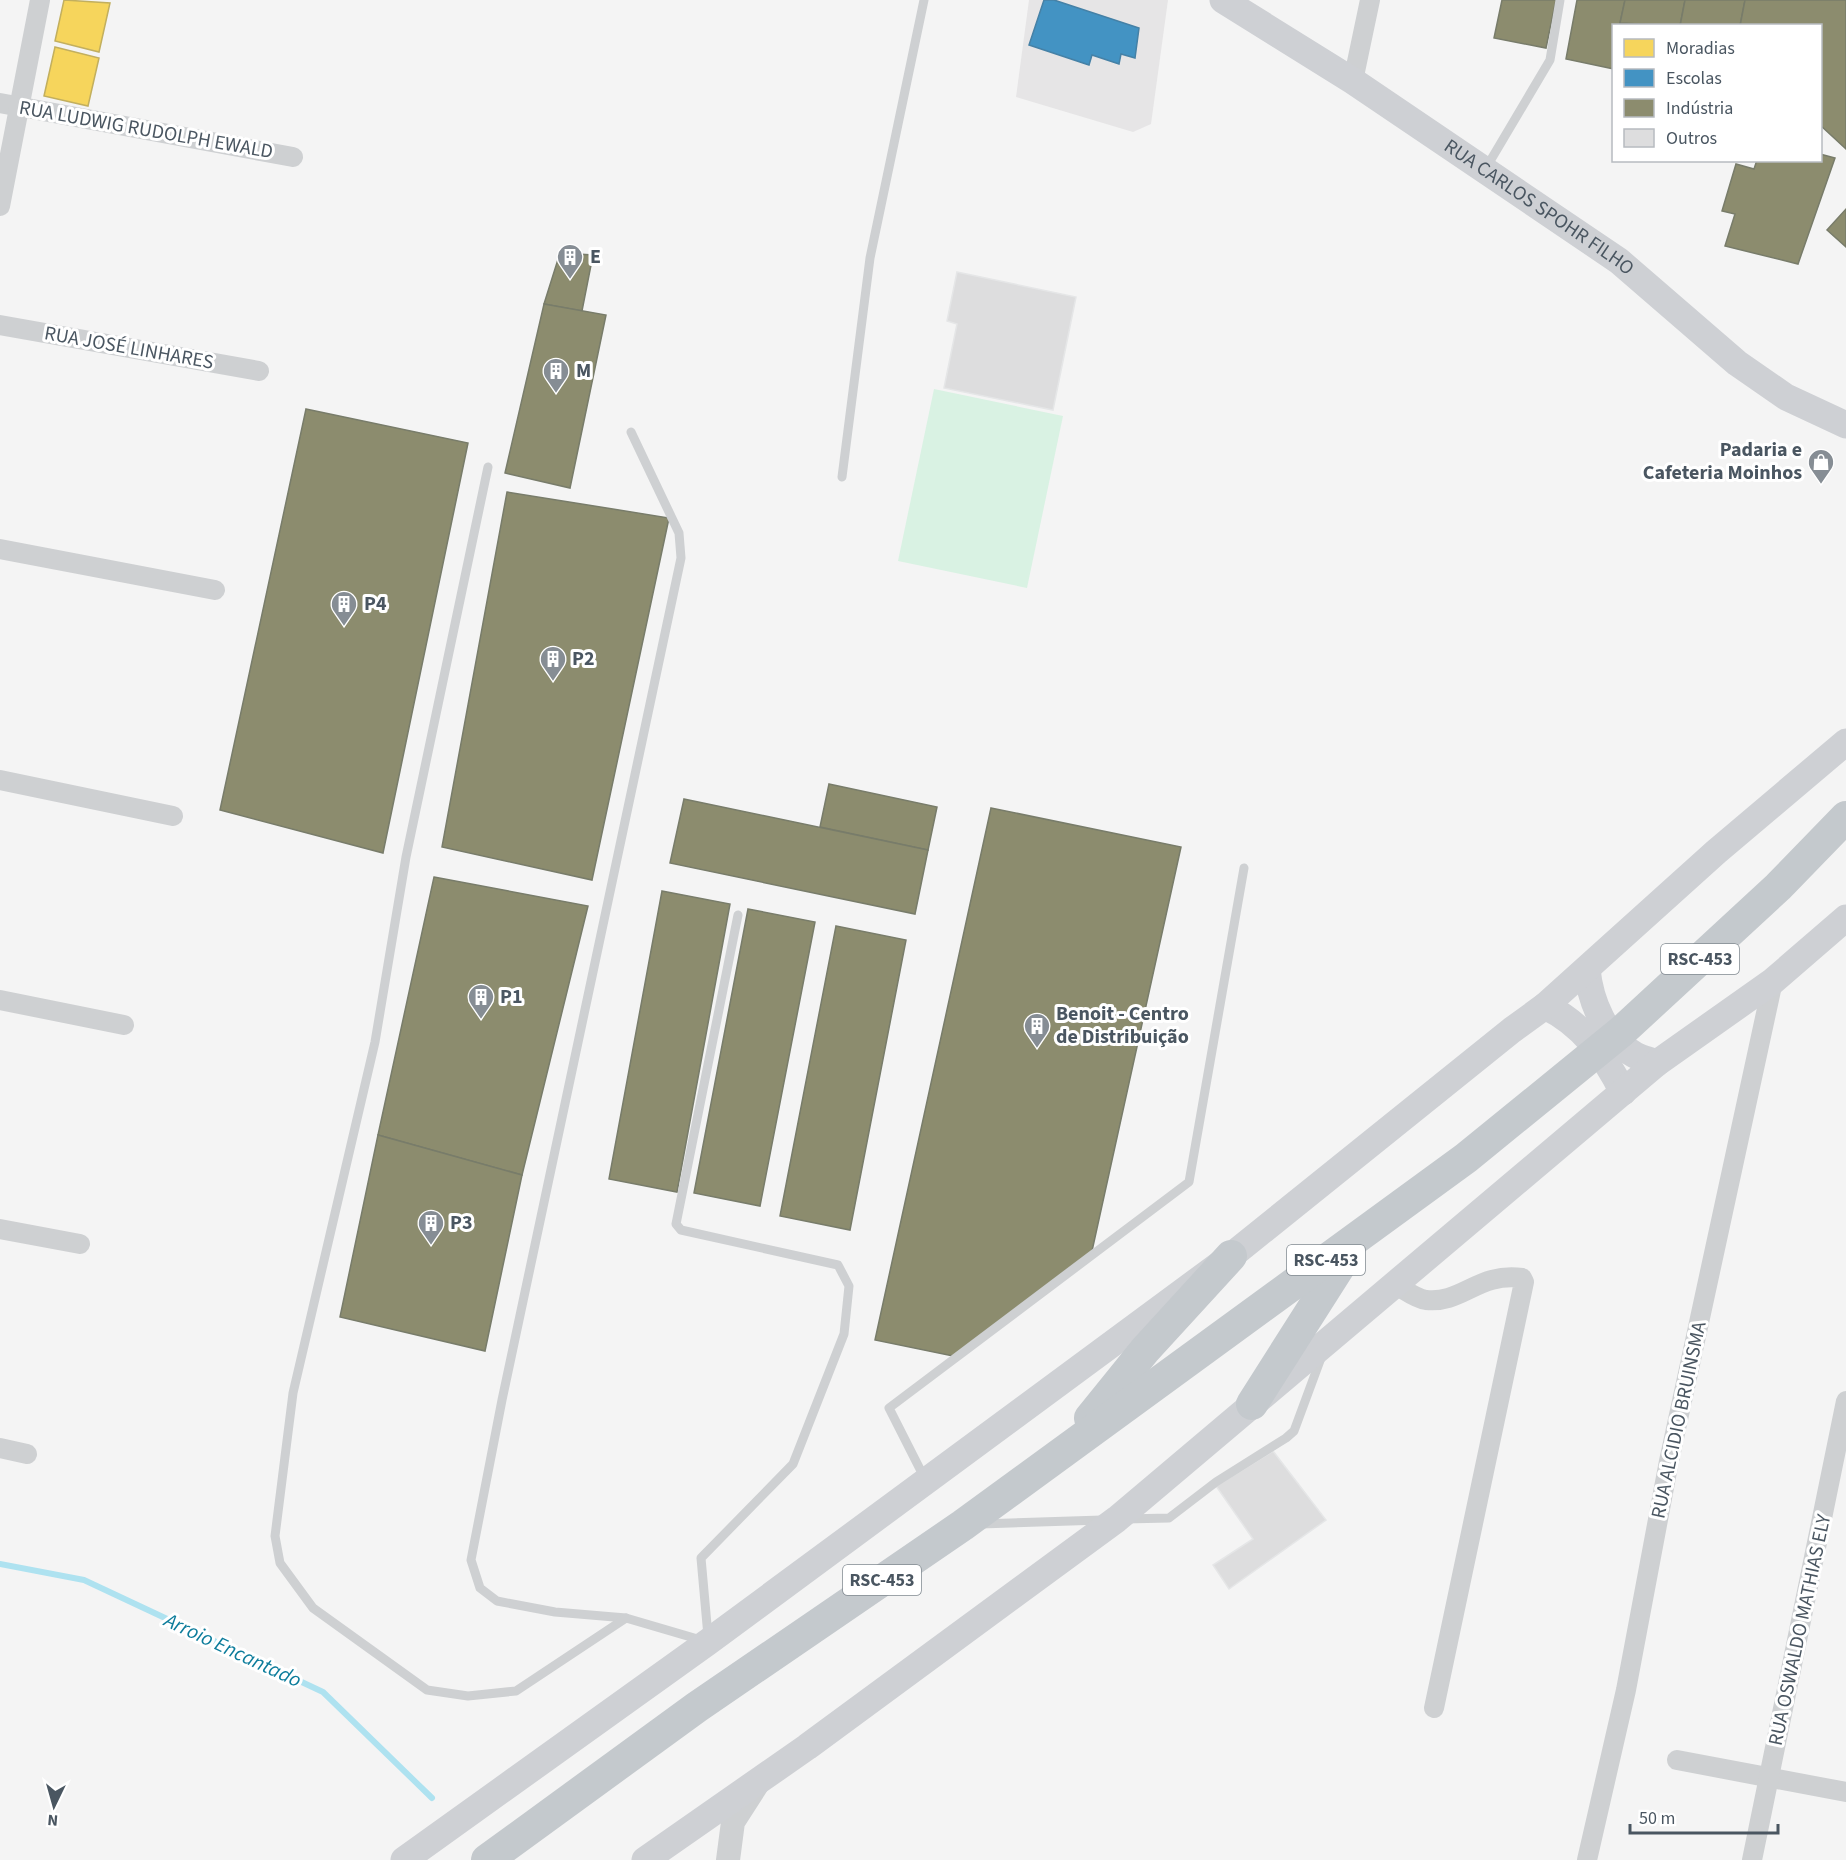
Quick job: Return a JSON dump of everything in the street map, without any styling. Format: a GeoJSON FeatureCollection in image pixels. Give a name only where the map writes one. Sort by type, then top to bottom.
{"type":"FeatureCollection","features":[{"type":"Feature","properties":{"kind":"highway","name":"RSC-453"},"geometry":{"type":"LineString","coordinates":[[487,1860],[697,1707],[963,1525],[1466,1158],[1622,1031],[1778,887],[1846,817]]}},
{"type":"Feature","properties":{"kind":"highway"},"geometry":{"type":"LineString","coordinates":[[1252,1404],[1358,1237]]}},
{"type":"Feature","properties":{"kind":"highway","name":"RSC-453"},"geometry":{"type":"LineString","coordinates":[[1065,1449],[1145,1350],[1231,1256]]}},
{"type":"Feature","properties":{"kind":"main road","name":"RUA CARLOS SPOHR FILHO"},"geometry":{"type":"LineString","coordinates":[[1223,0],[1353,81],[1619,261],[1737,363],[1786,397],[1846,425]]}},
{"type":"Feature","properties":{"kind":"main road"},"geometry":{"type":"LineString","coordinates":[[404,1860],[708,1642],[1231,1256],[1545,1006],[1716,852],[1846,742]]}},
{"type":"Feature","properties":{"kind":"main road"},"geometry":{"type":"LineString","coordinates":[[645,1860],[759,1781],[1117,1519],[1658,1063],[1773,981],[1846,918]]}},
{"type":"Feature","properties":{"kind":"main road"},"geometry":{"type":"LineString","coordinates":[[1587,969],[1589,991],[1606,1027],[1635,1055],[1658,1063]]}},
{"type":"Feature","properties":{"kind":"main road"},"geometry":{"type":"LineString","coordinates":[[1545,1006],[1566,1016],[1588,1035],[1612,1070],[1623,1092]]}},
{"type":"Feature","properties":{"kind":"street"},"geometry":{"type":"LineString","coordinates":[[0,206],[40,0]]}},
{"type":"Feature","properties":{"kind":"street"},"geometry":{"type":"LineString","coordinates":[[1353,81],[1370,0]]}},
{"type":"Feature","properties":{"kind":"street","name":"RUA LUDWIG RUDOLPH EWALD"},"geometry":{"type":"LineString","coordinates":[[0,103],[293,157]]}},
{"type":"Feature","properties":{"kind":"street","name":"RUA JOSÉ LINHARES"},"geometry":{"type":"LineString","coordinates":[[0,325],[259,371]]}},
{"type":"Feature","properties":{"kind":"street"},"geometry":{"type":"LineString","coordinates":[[0,549],[215,590]]}},
{"type":"Feature","properties":{"kind":"street"},"geometry":{"type":"LineString","coordinates":[[0,780],[173,816]]}},
{"type":"Feature","properties":{"kind":"street","name":"RUA ALCIDIO BRUINSMA"},"geometry":{"type":"LineString","coordinates":[[1587,1860],[1626,1690],[1671,1450],[1773,981]]}},
{"type":"Feature","properties":{"kind":"street"},"geometry":{"type":"LineString","coordinates":[[0,1000],[124,1025]]}},
{"type":"Feature","properties":{"kind":"street"},"geometry":{"type":"LineString","coordinates":[[0,1229],[80,1244]]}},
{"type":"Feature","properties":{"kind":"street"},"geometry":{"type":"LineString","coordinates":[[1396,1285],[1425,1300],[1443,1299],[1494,1278],[1522,1278],[1524,1282],[1434,1708]]}},
{"type":"Feature","properties":{"kind":"street","name":"RUA OSWALDO MATHIAS ELY"},"geometry":{"type":"LineString","coordinates":[[1752,1860],[1846,1401]]}},
{"type":"Feature","properties":{"kind":"street"},"geometry":{"type":"LineString","coordinates":[[0,1448],[27,1454]]}},
{"type":"Feature","properties":{"kind":"street"},"geometry":{"type":"LineString","coordinates":[[1677,1760],[1846,1792]]}},
{"type":"Feature","properties":{"kind":"street"},"geometry":{"type":"LineString","coordinates":[[728,1860],[733,1822],[759,1781]]}},
{"type":"Feature","properties":{"kind":"lane"},"geometry":{"type":"LineString","coordinates":[[843,477],[870,258],[924,0]]}},
{"type":"Feature","properties":{"kind":"lane"},"geometry":{"type":"LineString","coordinates":[[1484,170],[1550,60],[1560,0]]}},
{"type":"Feature","properties":{"kind":"lane"},"geometry":{"type":"LineString","coordinates":[[631,432],[679,533],[681,558],[471,1560],[480,1588],[497,1601],[555,1612],[626,1618],[708,1642],[701,1558],[793,1464],[844,1334],[849,1286],[838,1265],[681,1230],[676,1224],[738,915]]}},
{"type":"Feature","properties":{"kind":"lane"},"geometry":{"type":"LineString","coordinates":[[488,467],[406,857],[375,1042],[293,1393],[275,1536],[280,1563],[313,1608],[427,1690],[468,1696],[516,1691],[626,1618]]}},
{"type":"Feature","properties":{"kind":"lane"},"geometry":{"type":"LineString","coordinates":[[926,1481],[889,1408],[1189,1182],[1244,868]]}},
{"type":"Feature","properties":{"kind":"lane"},"geometry":{"type":"LineString","coordinates":[[963,1525],[1169,1518],[1216,1482],[1294,1431],[1326,1341]]}},
{"type":"Feature","properties":{"kind":"shaded area"},"geometry":{"type":"Polygon","coordinates":[[[1029,0],[1168,0],[1151,124],[1133,132],[1016,97],[1029,0]]]}},
{"type":"Feature","properties":{"kind":"green space"},"geometry":{"type":"Polygon","coordinates":[[[934,389],[1063,416],[1027,588],[898,561],[934,389]]]}},
{"type":"Feature","properties":{"kind":"building: Moradias"},"geometry":{"type":"Polygon","coordinates":[[[64,0],[110,3],[99,52],[55,41],[64,0]]]}},
{"type":"Feature","properties":{"kind":"building: Moradias"},"geometry":{"type":"Polygon","coordinates":[[[55,47],[99,58],[88,106],[44,96],[55,47]]]}},
{"type":"Feature","properties":{"kind":"building: Escolas"},"geometry":{"type":"Polygon","coordinates":[[[1044,0],[1054,0],[1139,28],[1135,58],[1121,54],[1119,64],[1092,55],[1089,65],[1029,45],[1044,0]]]}},
{"type":"Feature","properties":{"kind":"building: Indústria"},"geometry":{"type":"Polygon","coordinates":[[[1502,0],[1556,0],[1546,48],[1494,38],[1502,0]]]}},
{"type":"Feature","properties":{"kind":"building: Indústria"},"geometry":{"type":"Polygon","coordinates":[[[1577,0],[1625,0],[1620,23],[1624,24],[1612,24],[1612,69],[1566,59],[1577,0]]]}},
{"type":"Feature","properties":{"kind":"building: Indústria"},"geometry":{"type":"Polygon","coordinates":[[[1625,0],[1685,0],[1680,24],[1620,23],[1625,0]]]}},
{"type":"Feature","properties":{"kind":"building: Indústria"},"geometry":{"type":"Polygon","coordinates":[[[1685,0],[1745,0],[1740,24],[1680,24],[1685,0]]]}},
{"type":"Feature","properties":{"kind":"building: Indústria"},"geometry":{"type":"Polygon","coordinates":[[[1745,0],[1846,0],[1846,149],[1822,127],[1822,24],[1740,24],[1745,0]]]}},
{"type":"Feature","properties":{"kind":"building: Indústria"},"geometry":{"type":"Polygon","coordinates":[[[1822,155],[1835,158],[1798,264],[1725,246],[1735,214],[1722,211],[1736,164],[1754,169],[1756,162],[1822,162],[1822,155]]]}},
{"type":"Feature","properties":{"kind":"building: Indústria"},"geometry":{"type":"Polygon","coordinates":[[[1846,209],[1846,247],[1827,230],[1846,209]]]}},
{"type":"Feature","properties":{"kind":"building: Indústria","name":"E"},"geometry":{"type":"Polygon","coordinates":[[[560,253],[593,255],[582,311],[544,304],[560,253]]]}},
{"type":"Feature","properties":{"kind":"building: Indústria","name":"M"},"geometry":{"type":"Polygon","coordinates":[[[544,304],[606,315],[570,488],[505,473],[544,304]]]}},
{"type":"Feature","properties":{"kind":"building: Indústria","name":"P4"},"geometry":{"type":"Polygon","coordinates":[[[306,409],[468,443],[383,853],[220,810],[306,409]]]}},
{"type":"Feature","properties":{"kind":"building: Indústria","name":"P2"},"geometry":{"type":"Polygon","coordinates":[[[507,492],[669,518],[592,880],[442,847],[507,492]]]}},
{"type":"Feature","properties":{"kind":"building: Indústria"},"geometry":{"type":"Polygon","coordinates":[[[829,784],[937,807],[928,850],[820,827],[829,784]]]}},
{"type":"Feature","properties":{"kind":"building: Indústria"},"geometry":{"type":"Polygon","coordinates":[[[684,799],[928,850],[915,914],[670,863],[684,799]]]}},
{"type":"Feature","properties":{"kind":"building: Indústria","name":"Benoit - Centro de Distribuição"},"geometry":{"type":"Polygon","coordinates":[[[991,808],[1181,847],[1092,1251],[953,1356],[875,1340],[991,808]]]}},
{"type":"Feature","properties":{"kind":"building: Indústria","name":"P1"},"geometry":{"type":"Polygon","coordinates":[[[434,877],[588,906],[522,1175],[378,1135],[434,877]]]}},
{"type":"Feature","properties":{"kind":"building: Indústria"},"geometry":{"type":"Polygon","coordinates":[[[662,891],[730,904],[677,1192],[609,1179],[662,891]]]}},
{"type":"Feature","properties":{"kind":"building: Indústria"},"geometry":{"type":"Polygon","coordinates":[[[748,909],[815,922],[760,1206],[694,1193],[748,909]]]}},
{"type":"Feature","properties":{"kind":"building: Indústria"},"geometry":{"type":"Polygon","coordinates":[[[836,926],[906,940],[850,1230],[780,1216],[836,926]]]}},
{"type":"Feature","properties":{"kind":"building: Indústria","name":"P3"},"geometry":{"type":"Polygon","coordinates":[[[378,1135],[522,1175],[485,1351],[340,1317],[378,1135]]]}},
{"type":"Feature","properties":{"kind":"building: Outros"},"geometry":{"type":"Polygon","coordinates":[[[957,272],[1076,297],[1053,410],[944,388],[957,324],[947,321],[957,272]]]}},
{"type":"Feature","properties":{"kind":"building: Outros"},"geometry":{"type":"Polygon","coordinates":[[[1273,1451],[1326,1520],[1229,1589],[1213,1565],[1253,1539],[1216,1486],[1273,1451]]]}},
{"type":"Feature","properties":{"kind":"waterway","name":"Arroio Encantado"},"geometry":{"type":"LineString","coordinates":[[0,1564],[84,1580],[323,1692],[432,1798]]}},
{"type":"Feature","properties":{"kind":"place","name":"E"},"geometry":{"type":"Point","coordinates":[570,280]}},
{"type":"Feature","properties":{"kind":"place","name":"M"},"geometry":{"type":"Point","coordinates":[556,394]}},
{"type":"Feature","properties":{"kind":"place","name":"Padaria e Cafeteria Moinhos"},"geometry":{"type":"Point","coordinates":[1821,485]}},
{"type":"Feature","properties":{"kind":"place","name":"P4"},"geometry":{"type":"Point","coordinates":[344,627]}},
{"type":"Feature","properties":{"kind":"place","name":"P2"},"geometry":{"type":"Point","coordinates":[553,682]}},
{"type":"Feature","properties":{"kind":"place","name":"P1"},"geometry":{"type":"Point","coordinates":[481,1020]}},
{"type":"Feature","properties":{"kind":"place","name":"Benoit - Centro de Distribuição"},"geometry":{"type":"Point","coordinates":[1037,1049]}},
{"type":"Feature","properties":{"kind":"place","name":"P3"},"geometry":{"type":"Point","coordinates":[431,1246]}}]}
